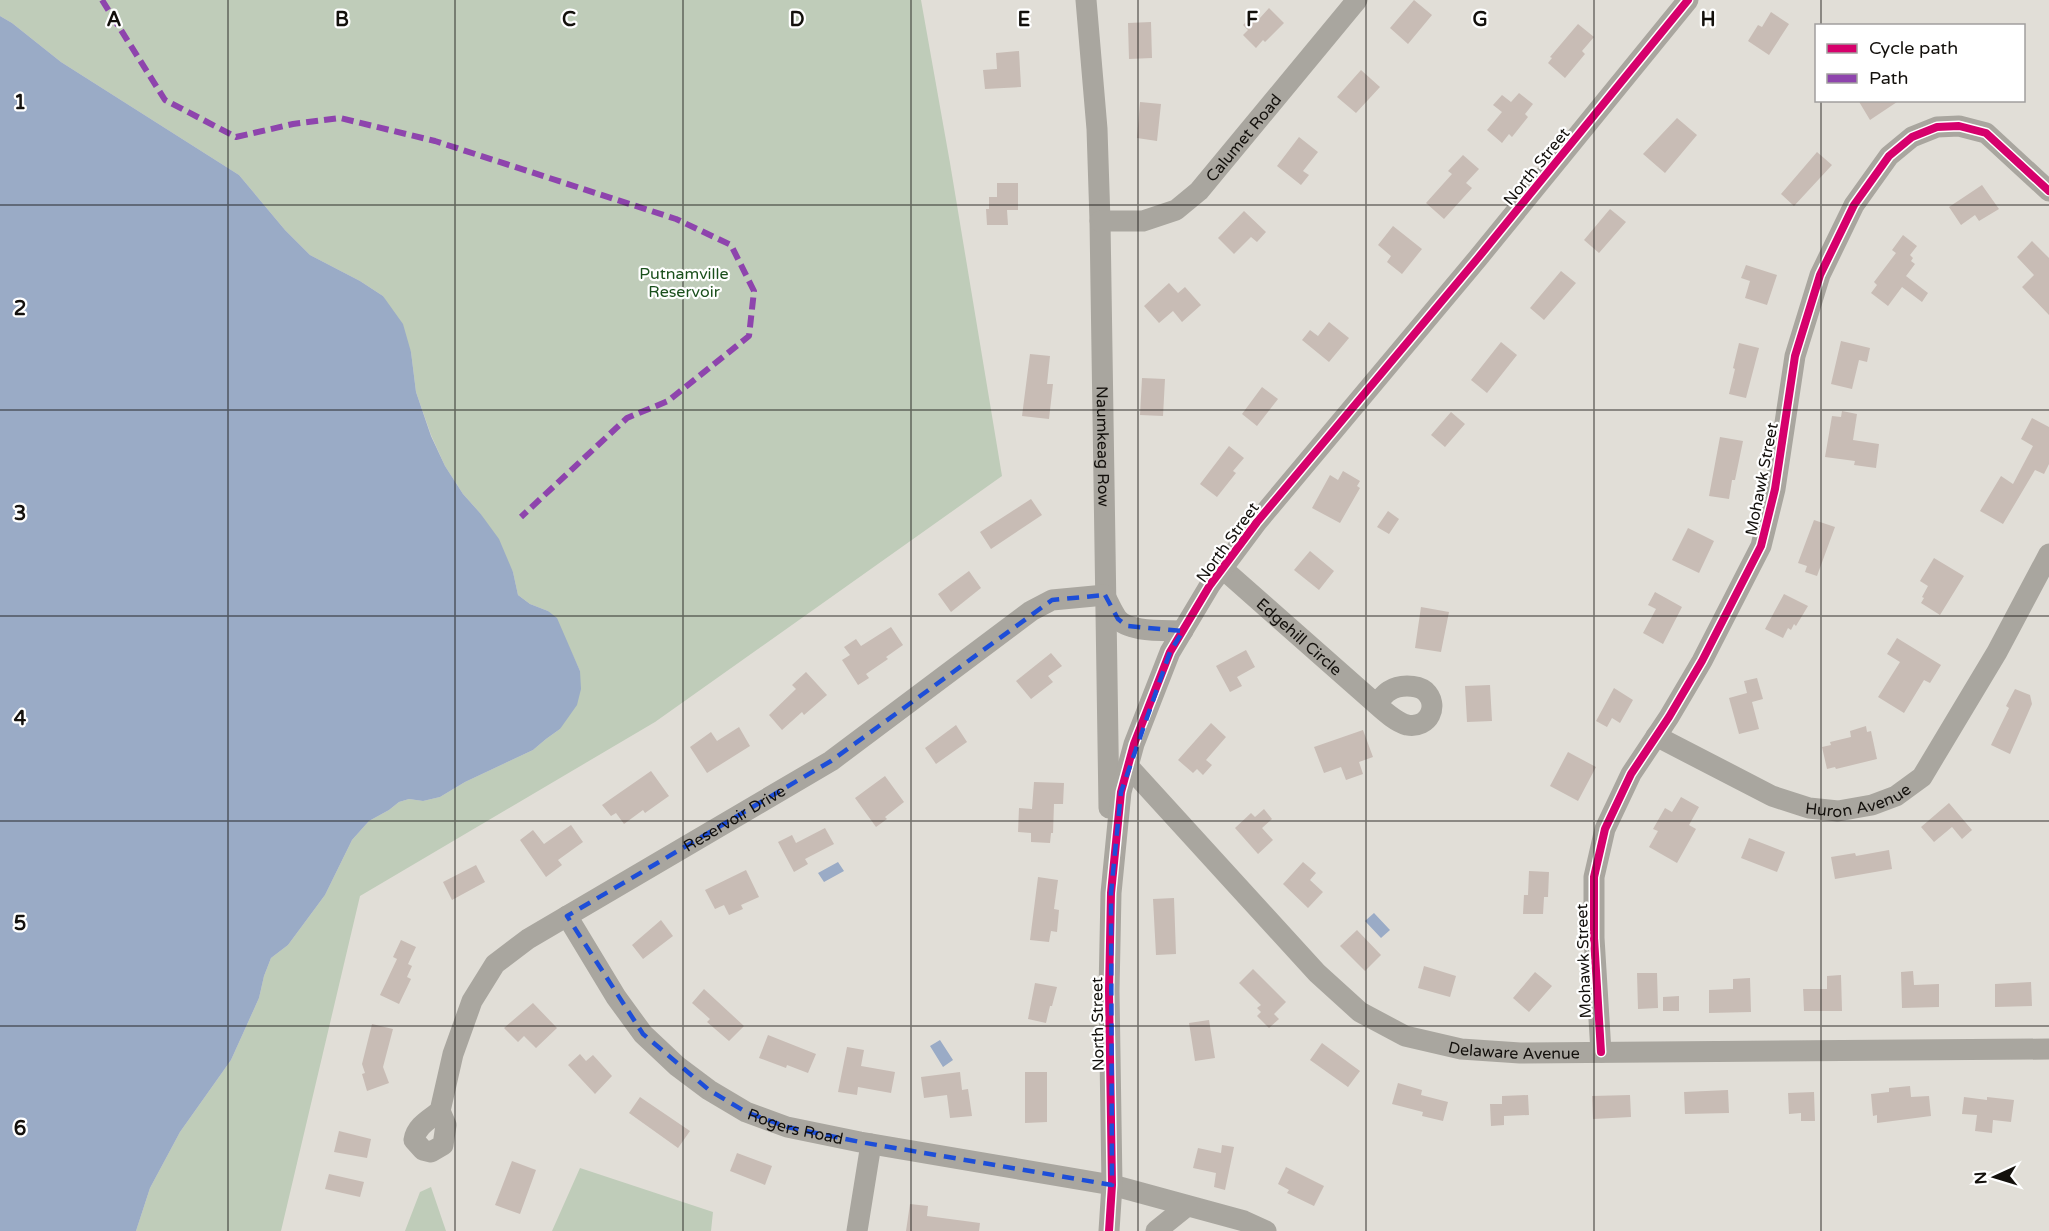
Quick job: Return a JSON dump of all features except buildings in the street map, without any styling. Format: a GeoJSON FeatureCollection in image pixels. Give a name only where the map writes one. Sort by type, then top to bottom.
{"type":"FeatureCollection","features":[{"type":"Feature","properties":{"kind":"street","name":"Naumkeag Row"},"geometry":{"type":"LineString","coordinates":[[1086,0],[1097,129],[1100,221],[1111,893]]}},
{"type":"Feature","properties":{"kind":"street","name":"Calumet Road"},"geometry":{"type":"LineString","coordinates":[[1100,221],[1143,221],[1176,210],[1199,191],[1357,0]]}},
{"type":"Feature","properties":{"kind":"street","name":"North Street"},"geometry":{"type":"LineString","coordinates":[[1109,1231],[1112,1185],[1109,990],[1111,893],[1120,792],[1134,744],[1170,652],[1223,568],[1257,522],[1478,258],[1688,0]]}},
{"type":"Feature","properties":{"kind":"street","name":"Mohawk Street"},"geometry":{"type":"LineString","coordinates":[[1600,1052],[1594,938],[1594,877],[1605,829],[1631,774],[1702,662],[1761,546],[1776,489],[1796,356],[1820,275],[1854,205],[1889,156],[1912,137],[1937,128],[1959,126],[1986,134],[2049,191]]}},
{"type":"Feature","properties":{"kind":"street","name":"Huron Avenue"},"geometry":{"type":"LineString","coordinates":[[1656,736],[1772,796],[1809,807],[1838,811],[1872,805],[1896,796],[1922,777],[1997,652],[2049,554]]}},
{"type":"Feature","properties":{"kind":"street","name":"Edgehill Circle"},"geometry":{"type":"LineString","coordinates":[[1223,568],[1376,704]]}},
{"type":"Feature","properties":{"kind":"street"},"geometry":{"type":"LineString","coordinates":[[1105,596],[1118,619],[1127,626],[1148,630],[1183,631]]}},
{"type":"Feature","properties":{"kind":"street","name":"Reservoir Drive"},"geometry":{"type":"LineString","coordinates":[[440,1111],[453,1054],[472,1001],[495,964],[528,939],[831,760],[1031,611],[1052,600],[1105,596]]}},
{"type":"Feature","properties":{"kind":"street","name":"Delaware Avenue"},"geometry":{"type":"LineString","coordinates":[[1128,766],[1317,973],[1360,1012],[1406,1036],[1461,1048],[1521,1053],[2049,1049]]}},
{"type":"Feature","properties":{"kind":"street","name":"Rogers Road"},"geometry":{"type":"LineString","coordinates":[[567,916],[616,997],[643,1034],[677,1066],[709,1090],[746,1112],[787,1127],[871,1144],[1112,1185],[1244,1221],[1266,1231]]}},
{"type":"Feature","properties":{"kind":"street"},"geometry":{"type":"LineString","coordinates":[[857,1231],[871,1144]]}},
{"type":"Feature","properties":{"kind":"street"},"geometry":{"type":"LineString","coordinates":[[1156,1231],[1187,1206]]}},
{"type":"Feature","properties":{"kind":"highlighted area"},"geometry":{"type":"Polygon","coordinates":[[[1105,595],[1118,619],[1127,626],[1183,631],[1170,652],[1121,792],[1111,893],[1112,1185],[860,1142],[787,1127],[746,1112],[709,1090],[643,1034],[567,916],[831,761],[1052,600],[1105,595]]]}},
{"type":"Feature","properties":{"kind":"green space","name":"Putnamville Reservoir"},"geometry":{"type":"Polygon","coordinates":[[[0,0],[921,0],[1002,476],[655,722],[360,896],[281,1231],[136,1231],[150,1188],[180,1132],[231,1060],[259,998],[271,958],[288,945],[325,895],[352,840],[369,821],[399,802],[409,799],[423,801],[440,797],[465,782],[533,750],[560,729],[580,671],[548,611],[530,604],[518,595],[513,572],[480,513],[463,494],[445,466],[416,392],[411,352],[383,296],[360,281],[310,255],[285,230],[239,175],[61,62],[0,16],[0,0]]]}},
{"type":"Feature","properties":{"kind":"green space"},"geometry":{"type":"Polygon","coordinates":[[[580,1168],[713,1212],[711,1231],[552,1231],[580,1168]]]}},
{"type":"Feature","properties":{"kind":"green space"},"geometry":{"type":"Polygon","coordinates":[[[431,1187],[446,1231],[405,1231],[420,1192],[431,1187]]]}},
{"type":"Feature","properties":{"kind":"water"},"geometry":{"type":"Polygon","coordinates":[[[0,16],[61,62],[239,175],[285,230],[310,255],[360,281],[383,296],[403,324],[411,352],[416,392],[431,436],[445,466],[463,494],[499,539],[513,572],[518,595],[557,618],[580,671],[581,689],[577,705],[560,729],[533,750],[465,782],[440,797],[423,801],[409,799],[399,802],[369,821],[352,840],[325,895],[288,945],[271,958],[259,998],[231,1060],[180,1132],[150,1188],[136,1231],[0,1231],[0,16]]]}},
{"type":"Feature","properties":{"kind":"water"},"geometry":{"type":"Polygon","coordinates":[[[838,862],[844,871],[824,882],[818,873],[838,862]]]}},
{"type":"Feature","properties":{"kind":"water"},"geometry":{"type":"Polygon","coordinates":[[[1374,913],[1390,930],[1381,938],[1365,921],[1374,913]]]}},
{"type":"Feature","properties":{"kind":"water"},"geometry":{"type":"Polygon","coordinates":[[[940,1040],[953,1060],[943,1067],[930,1046],[940,1040]]]}},
{"type":"Feature","properties":{"kind":"marked path"},"geometry":{"type":"LineString","coordinates":[[102,0],[165,100],[236,137],[293,124],[340,118],[435,141],[676,219],[731,245],[754,291],[749,336],[668,401],[627,418],[521,517]]}},
{"type":"Feature","properties":{"kind":"cycle path"},"geometry":{"type":"LineString","coordinates":[[1109,1231],[1112,1185],[1109,991],[1111,893],[1121,792],[1134,744],[1170,652],[1210,585],[1257,522],[1478,258],[1688,0]]}},
{"type":"Feature","properties":{"kind":"cycle path"},"geometry":{"type":"LineString","coordinates":[[1601,1052],[1594,938],[1594,877],[1605,829],[1631,774],[1669,717],[1702,661],[1761,546],[1775,489],[1795,356],[1820,275],[1854,205],[1889,156],[1912,137],[1937,127],[1959,126],[1986,133],[2049,191]]}}]}
